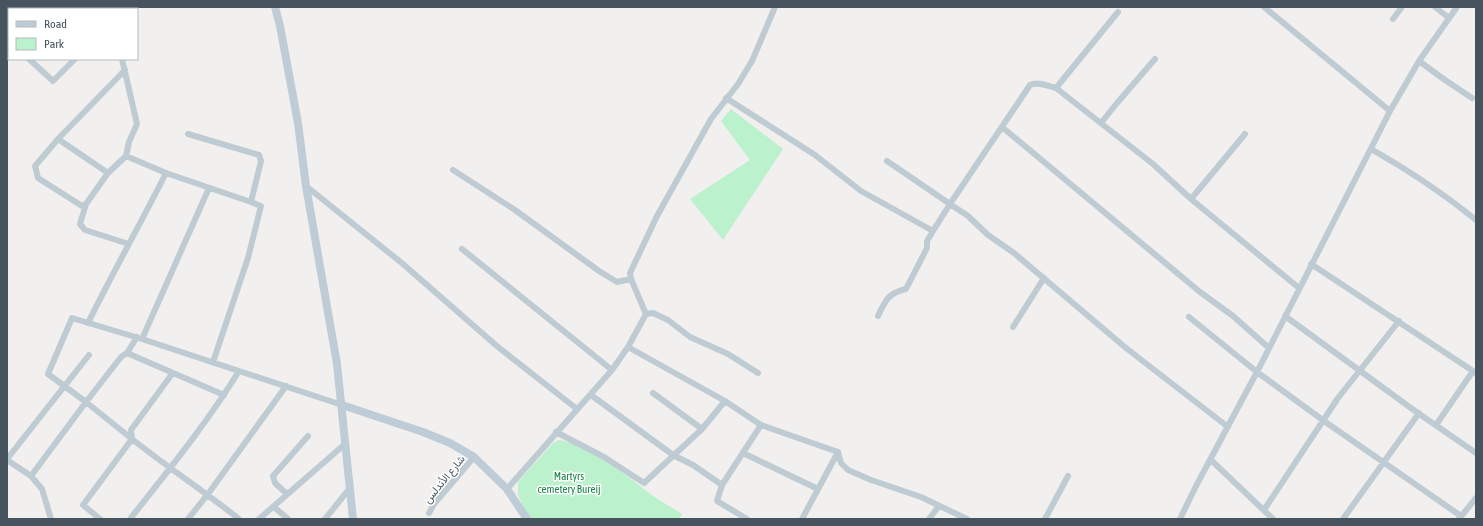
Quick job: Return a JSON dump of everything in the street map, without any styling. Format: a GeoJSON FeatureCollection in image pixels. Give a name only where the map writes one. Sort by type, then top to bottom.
{"type":"FeatureCollection","features":[{"type":"Feature","properties":{"kind":"street"},"geometry":{"type":"LineString","coordinates":[[275,7],[280,26],[298,123],[306,186],[337,364],[353,519]]}},
{"type":"Feature","properties":{"kind":"street"},"geometry":{"type":"LineString","coordinates":[[646,314],[631,279],[630,273],[657,216],[711,120],[726,98],[738,84],[752,61],[775,7]]}},
{"type":"Feature","properties":{"kind":"street"},"geometry":{"type":"LineString","coordinates":[[1264,7],[1390,111]]}},
{"type":"Feature","properties":{"kind":"street"},"geometry":{"type":"LineString","coordinates":[[1393,19],[1402,7]]}},
{"type":"Feature","properties":{"kind":"street"},"geometry":{"type":"LineString","coordinates":[[1436,7],[1449,18]]}},
{"type":"Feature","properties":{"kind":"street"},"geometry":{"type":"LineString","coordinates":[[1180,519],[1390,111],[1419,61],[1457,7]]}},
{"type":"Feature","properties":{"kind":"street"},"geometry":{"type":"LineString","coordinates":[[1056,88],[1118,12]]}},
{"type":"Feature","properties":{"kind":"street"},"geometry":{"type":"LineString","coordinates":[[1101,123],[1155,59]]}},
{"type":"Feature","properties":{"kind":"street"},"geometry":{"type":"LineString","coordinates":[[30,60],[53,81],[74,60]]}},
{"type":"Feature","properties":{"kind":"street"},"geometry":{"type":"LineString","coordinates":[[122,60],[136,124],[129,142],[126,156],[108,173],[86,204],[80,224],[85,230],[129,244]]}},
{"type":"Feature","properties":{"kind":"street"},"geometry":{"type":"LineString","coordinates":[[1419,61],[1472,98]]}},
{"type":"Feature","properties":{"kind":"street"},"geometry":{"type":"LineString","coordinates":[[86,204],[82,206],[78,204],[38,178],[35,166],[58,139],[125,70]]}},
{"type":"Feature","properties":{"kind":"street"},"geometry":{"type":"LineString","coordinates":[[878,316],[884,302],[895,292],[906,289],[927,248],[927,241],[933,231],[1030,84],[1035,82],[1056,88],[1101,123],[1153,164],[1191,199],[1299,288]]}},
{"type":"Feature","properties":{"kind":"street"},"geometry":{"type":"LineString","coordinates":[[726,98],[815,155],[861,191],[933,231]]}},
{"type":"Feature","properties":{"kind":"street"},"geometry":{"type":"LineString","coordinates":[[1002,127],[1200,292],[1233,316],[1269,348]]}},
{"type":"Feature","properties":{"kind":"street"},"geometry":{"type":"LineString","coordinates":[[188,134],[259,155],[261,161],[251,202]]}},
{"type":"Feature","properties":{"kind":"street"},"geometry":{"type":"LineString","coordinates":[[1191,199],[1246,134]]}},
{"type":"Feature","properties":{"kind":"street"},"geometry":{"type":"LineString","coordinates":[[58,139],[108,173]]}},
{"type":"Feature","properties":{"kind":"street"},"geometry":{"type":"LineString","coordinates":[[1371,149],[1402,166],[1438,190],[1476,220]]}},
{"type":"Feature","properties":{"kind":"street"},"geometry":{"type":"LineString","coordinates":[[126,156],[166,173],[261,206],[248,258],[213,362]]}},
{"type":"Feature","properties":{"kind":"street"},"geometry":{"type":"LineString","coordinates":[[887,160],[968,216],[988,235],[1014,253],[1126,348],[1228,427]]}},
{"type":"Feature","properties":{"kind":"street"},"geometry":{"type":"LineString","coordinates":[[453,170],[515,210],[599,271],[617,282],[631,279]]}},
{"type":"Feature","properties":{"kind":"street"},"geometry":{"type":"LineString","coordinates":[[88,323],[166,173]]}},
{"type":"Feature","properties":{"kind":"street"},"geometry":{"type":"LineString","coordinates":[[306,186],[403,264],[498,347],[577,409]]}},
{"type":"Feature","properties":{"kind":"street"},"geometry":{"type":"LineString","coordinates":[[32,476],[121,357],[127,353],[140,338],[209,188]]}},
{"type":"Feature","properties":{"kind":"street"},"geometry":{"type":"LineString","coordinates":[[462,249],[612,370]]}},
{"type":"Feature","properties":{"kind":"street"},"geometry":{"type":"LineString","coordinates":[[1311,264],[1474,372],[1436,425]]}},
{"type":"Feature","properties":{"kind":"street"},"geometry":{"type":"LineString","coordinates":[[1013,328],[1044,278]]}},
{"type":"Feature","properties":{"kind":"street"},"geometry":{"type":"LineString","coordinates":[[646,314],[653,313],[668,320],[690,337],[728,354],[758,373]]}},
{"type":"Feature","properties":{"kind":"street"},"geometry":{"type":"LineString","coordinates":[[507,489],[612,370],[628,347],[646,314]]}},
{"type":"Feature","properties":{"kind":"street"},"geometry":{"type":"LineString","coordinates":[[1189,316],[1257,372],[1460,518],[1476,498]]}},
{"type":"Feature","properties":{"kind":"street"},"geometry":{"type":"LineString","coordinates":[[1285,316],[1476,453]]}},
{"type":"Feature","properties":{"kind":"street"},"geometry":{"type":"LineString","coordinates":[[239,519],[208,494],[170,469],[86,402],[48,374],[72,318],[140,338],[286,386],[423,432],[450,443],[474,457],[507,489],[527,519]]}},
{"type":"Feature","properties":{"kind":"street"},"geometry":{"type":"LineString","coordinates":[[1264,510],[1338,398],[1398,321]]}},
{"type":"Feature","properties":{"kind":"street"},"geometry":{"type":"LineString","coordinates":[[628,347],[725,401],[761,425],[838,452]]}},
{"type":"Feature","properties":{"kind":"street"},"geometry":{"type":"LineString","coordinates":[[127,353],[224,396]]}},
{"type":"Feature","properties":{"kind":"street"},"geometry":{"type":"LineString","coordinates":[[51,519],[42,489],[32,476],[7,460],[89,356]]}},
{"type":"Feature","properties":{"kind":"street"},"geometry":{"type":"LineString","coordinates":[[130,519],[170,469],[224,396],[239,371]]}},
{"type":"Feature","properties":{"kind":"street"},"geometry":{"type":"LineString","coordinates":[[100,519],[83,505],[132,439],[131,430],[172,374]]}},
{"type":"Feature","properties":{"kind":"street"},"geometry":{"type":"LineString","coordinates":[[188,519],[208,494],[286,386]]}},
{"type":"Feature","properties":{"kind":"street"},"geometry":{"type":"LineString","coordinates":[[653,393],[702,429]]}},
{"type":"Feature","properties":{"kind":"street"},"geometry":{"type":"LineString","coordinates":[[591,395],[673,455],[694,465],[722,485]]}},
{"type":"Feature","properties":{"kind":"street"},"geometry":{"type":"LineString","coordinates":[[556,432],[604,457],[644,484],[702,429],[725,401]]}},
{"type":"Feature","properties":{"kind":"street"},"geometry":{"type":"LineString","coordinates":[[1343,519],[1419,413]]}},
{"type":"Feature","properties":{"kind":"street"},"geometry":{"type":"LineString","coordinates":[[747,519],[717,501],[722,485],[761,425]]}},
{"type":"Feature","properties":{"kind":"street"},"geometry":{"type":"LineString","coordinates":[[287,494],[275,483],[273,476],[308,436]]}},
{"type":"Feature","properties":{"kind":"street"},"geometry":{"type":"LineString","coordinates":[[260,519],[346,444]]}},
{"type":"Feature","properties":{"kind":"street"},"geometry":{"type":"LineString","coordinates":[[802,519],[838,452]]}},
{"type":"Feature","properties":{"kind":"street"},"geometry":{"type":"LineString","coordinates":[[838,452],[840,463],[848,470],[871,480],[921,497],[967,519]]}},
{"type":"Feature","properties":{"kind":"street"},"geometry":{"type":"LineString","coordinates":[[743,453],[818,489]]}},
{"type":"Feature","properties":{"kind":"street","name":"شارع الأندلس"},"geometry":{"type":"LineString","coordinates":[[429,513],[434,504],[474,457]]}},
{"type":"Feature","properties":{"kind":"street"},"geometry":{"type":"LineString","coordinates":[[1211,460],[1273,519]]}},
{"type":"Feature","properties":{"kind":"street"},"geometry":{"type":"LineString","coordinates":[[1045,519],[1068,476]]}},
{"type":"Feature","properties":{"kind":"street"},"geometry":{"type":"LineString","coordinates":[[325,519],[350,488]]}},
{"type":"Feature","properties":{"kind":"street"},"geometry":{"type":"LineString","coordinates":[[929,519],[939,506]]}},
{"type":"Feature","properties":{"kind":"street"},"geometry":{"type":"LineString","coordinates":[[274,507],[288,519]]}},
{"type":"Feature","properties":{"kind":"green space"},"geometry":{"type":"Polygon","coordinates":[[[731,109],[783,149],[723,240],[690,199],[750,160],[721,121],[731,109]]]}},
{"type":"Feature","properties":{"kind":"green space","name":"Martyrs cemetery Bureij"},"geometry":{"type":"Polygon","coordinates":[[[558,440],[578,446],[616,468],[654,496],[682,514],[679,519],[529,519],[518,495],[518,482],[553,443],[558,440]]]}}]}
